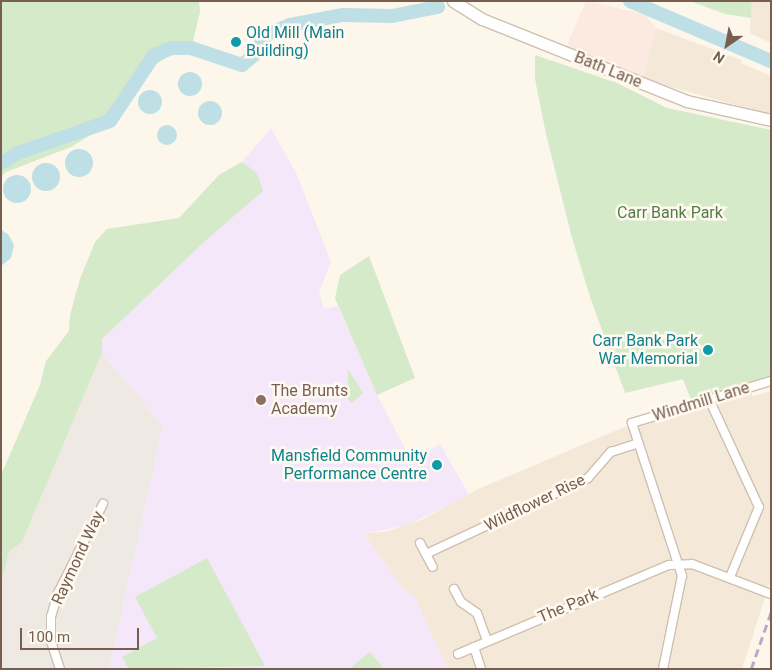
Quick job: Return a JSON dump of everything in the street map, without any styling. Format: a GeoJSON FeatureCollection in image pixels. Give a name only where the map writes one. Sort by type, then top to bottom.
{"type":"FeatureCollection","features":[{"type":"Feature","properties":{"kind":"main road","name":"Bath Lane"},"geometry":{"type":"LineString","coordinates":[[453,1],[482,19],[687,102],[771,120]]}},
{"type":"Feature","properties":{"kind":"street","name":"Windmill Lane"},"geometry":{"type":"LineString","coordinates":[[638,443],[632,423],[771,381]]}},
{"type":"Feature","properties":{"kind":"street"},"geometry":{"type":"LineString","coordinates":[[709,399],[759,507],[730,577]]}},
{"type":"Feature","properties":{"kind":"street"},"geometry":{"type":"LineString","coordinates":[[638,443],[679,563],[680,584],[663,669]]}},
{"type":"Feature","properties":{"kind":"street","name":"Wildflower Rise"},"geometry":{"type":"LineString","coordinates":[[426,554],[588,478],[611,452],[638,443]]}},
{"type":"Feature","properties":{"kind":"street","name":"Raymond Way"},"geometry":{"type":"LineString","coordinates":[[60,669],[51,642],[51,618],[58,593],[103,504]]}},
{"type":"Feature","properties":{"kind":"street"},"geometry":{"type":"LineString","coordinates":[[420,543],[433,567]]}},
{"type":"Feature","properties":{"kind":"street"},"geometry":{"type":"LineString","coordinates":[[679,563],[692,564],[771,594]]}},
{"type":"Feature","properties":{"kind":"street","name":"The Park"},"geometry":{"type":"LineString","coordinates":[[458,654],[653,570],[679,563]]}},
{"type":"Feature","properties":{"kind":"street"},"geometry":{"type":"LineString","coordinates":[[454,589],[462,602],[477,613],[487,641]]}},
{"type":"Feature","properties":{"kind":"street"},"geometry":{"type":"LineString","coordinates":[[474,647],[481,669]]}},
{"type":"Feature","properties":{"kind":"shaded area"},"geometry":{"type":"Polygon","coordinates":[[[586,1],[644,14],[656,28],[643,79],[565,50],[586,1]]]}},
{"type":"Feature","properties":{"kind":"shaded area"},"geometry":{"type":"Polygon","coordinates":[[[752,1],[771,1],[771,43],[750,33],[752,1]]]}},
{"type":"Feature","properties":{"kind":"shaded area"},"geometry":{"type":"Polygon","coordinates":[[[656,28],[741,60],[741,63],[771,76],[771,115],[643,79],[656,28]]]}},
{"type":"Feature","properties":{"kind":"shaded area","name":"The Brunts Academy"},"geometry":{"type":"Polygon","coordinates":[[[271,128],[297,175],[331,262],[319,292],[324,309],[338,306],[377,395],[411,460],[440,444],[469,495],[407,525],[364,534],[403,588],[414,596],[447,667],[442,669],[109,669],[163,426],[102,353],[102,339],[203,242],[219,175],[242,162],[271,128]]]}},
{"type":"Feature","properties":{"kind":"shaded area"},"geometry":{"type":"Polygon","coordinates":[[[102,353],[163,426],[109,669],[1,669],[1,585],[9,552],[22,542],[102,353]]]}},
{"type":"Feature","properties":{"kind":"shaded area"},"geometry":{"type":"Polygon","coordinates":[[[750,390],[753,396],[771,391],[771,579],[742,669],[447,669],[414,596],[403,588],[364,534],[389,531],[423,519],[476,490],[624,427],[640,426],[750,390]]]}},
{"type":"Feature","properties":{"kind":"green space"},"geometry":{"type":"Polygon","coordinates":[[[1,1],[199,1],[200,12],[193,41],[152,67],[120,117],[71,147],[6,172],[1,177],[1,1]]]}},
{"type":"Feature","properties":{"kind":"green space"},"geometry":{"type":"Polygon","coordinates":[[[690,1],[752,1],[751,18],[725,14],[690,1]]]}},
{"type":"Feature","properties":{"kind":"green space","name":"Carr Bank Park"},"geometry":{"type":"Polygon","coordinates":[[[535,55],[617,83],[667,108],[771,130],[771,378],[691,400],[683,379],[625,393],[591,300],[572,238],[546,134],[535,79],[535,55]]]}},
{"type":"Feature","properties":{"kind":"green space"},"geometry":{"type":"Polygon","coordinates":[[[242,162],[257,173],[263,191],[204,242],[102,339],[102,353],[22,542],[9,552],[1,585],[1,475],[40,385],[46,361],[69,331],[70,315],[80,279],[95,242],[107,229],[179,218],[219,175],[242,162]]]}},
{"type":"Feature","properties":{"kind":"green space"},"geometry":{"type":"Polygon","coordinates":[[[369,256],[415,378],[377,395],[335,298],[340,275],[369,256]]]}},
{"type":"Feature","properties":{"kind":"green space"},"geometry":{"type":"Polygon","coordinates":[[[348,369],[363,393],[352,403],[348,400],[348,369]]]}},
{"type":"Feature","properties":{"kind":"green space"},"geometry":{"type":"Polygon","coordinates":[[[207,558],[265,666],[129,669],[122,657],[157,638],[135,597],[207,558]]]}},
{"type":"Feature","properties":{"kind":"green space"},"geometry":{"type":"Polygon","coordinates":[[[370,652],[384,669],[349,669],[370,652]]]}},
{"type":"Feature","properties":{"kind":"water"},"geometry":{"type":"Polygon","coordinates":[[[190,72],[199,75],[202,84],[199,93],[190,96],[181,93],[178,84],[181,75],[190,72]]]}},
{"type":"Feature","properties":{"kind":"water"},"geometry":{"type":"Polygon","coordinates":[[[150,90],[159,93],[162,102],[159,111],[150,114],[141,111],[138,102],[141,93],[150,90]]]}},
{"type":"Feature","properties":{"kind":"water"},"geometry":{"type":"Polygon","coordinates":[[[210,101],[219,104],[222,113],[219,122],[210,125],[201,122],[198,113],[201,104],[210,101]]]}},
{"type":"Feature","properties":{"kind":"water"},"geometry":{"type":"Polygon","coordinates":[[[167,125],[174,128],[177,135],[174,142],[167,145],[160,142],[157,135],[160,128],[167,125]]]}},
{"type":"Feature","properties":{"kind":"water"},"geometry":{"type":"Polygon","coordinates":[[[79,149],[89,153],[93,163],[89,173],[79,177],[69,173],[65,163],[69,153],[79,149]]]}},
{"type":"Feature","properties":{"kind":"water"},"geometry":{"type":"Polygon","coordinates":[[[46,163],[56,167],[60,177],[56,187],[46,191],[36,187],[32,177],[36,167],[46,163]]]}},
{"type":"Feature","properties":{"kind":"water"},"geometry":{"type":"Polygon","coordinates":[[[17,175],[27,179],[31,189],[27,199],[17,203],[7,199],[3,189],[7,179],[17,175]]]}},
{"type":"Feature","properties":{"kind":"water"},"geometry":{"type":"Polygon","coordinates":[[[1,230],[8,234],[14,245],[11,258],[1,266],[1,230]]]}},
{"type":"Feature","properties":{"kind":"waterway"},"geometry":{"type":"LineString","coordinates":[[630,1],[771,61]]}},
{"type":"Feature","properties":{"kind":"waterway"},"geometry":{"type":"LineString","coordinates":[[1,163],[18,153],[110,121],[154,55],[171,48],[191,48],[242,65],[254,55],[266,35],[290,25],[343,15],[392,16],[438,7]]}},
{"type":"Feature","properties":{"kind":"railway"},"geometry":{"type":"LineString","coordinates":[[751,669],[771,612]]}},
{"type":"Feature","properties":{"kind":"place","name":"Old Mill (Main Building)"},"geometry":{"type":"Point","coordinates":[236,42]}},
{"type":"Feature","properties":{"kind":"place","name":"Carr Bank Park War Memorial"},"geometry":{"type":"Point","coordinates":[708,350]}},
{"type":"Feature","properties":{"kind":"place","name":"The Brunts Academy"},"geometry":{"type":"Point","coordinates":[261,400]}},
{"type":"Feature","properties":{"kind":"place","name":"Mansfield Community Performance Centre"},"geometry":{"type":"Point","coordinates":[437,465]}}]}
